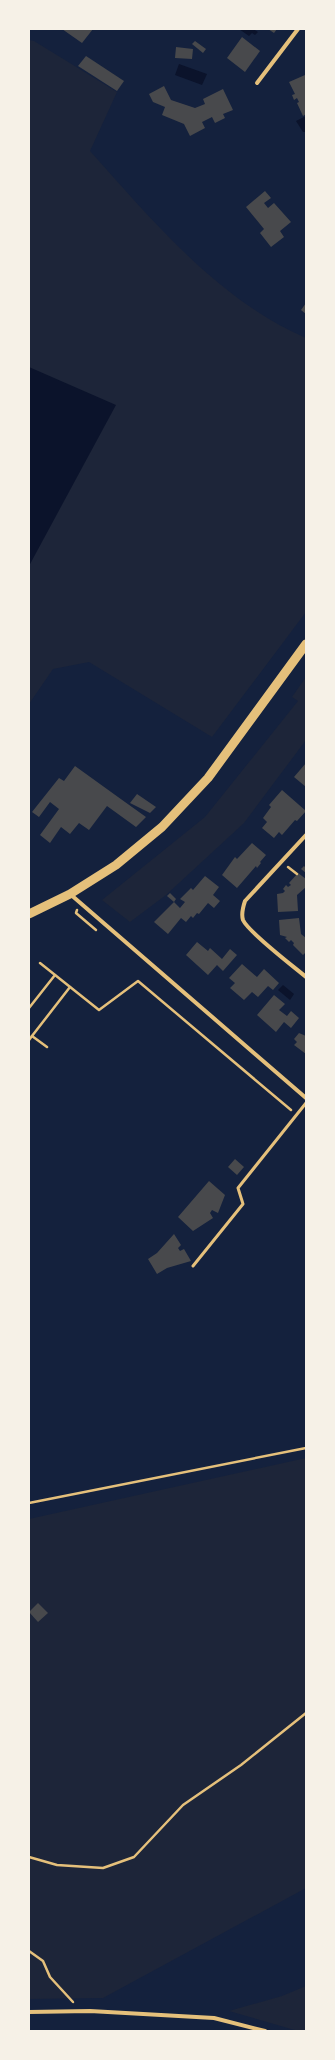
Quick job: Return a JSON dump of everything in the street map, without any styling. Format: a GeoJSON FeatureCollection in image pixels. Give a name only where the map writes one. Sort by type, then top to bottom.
{"type":"FeatureCollection","features":[{"type":"Feature","properties":{"kind":"main road"},"geometry":{"type":"LineString","coordinates":[[29,914],[70,894],[116,865],[162,827],[208,778],[306,644]]}},
{"type":"Feature","properties":{"kind":"street"},"geometry":{"type":"LineString","coordinates":[[258,83],[298,29]]}},
{"type":"Feature","properties":{"kind":"street"},"geometry":{"type":"LineString","coordinates":[[306,835],[245,901],[242,911],[243,920],[250,930],[306,977]]}},
{"type":"Feature","properties":{"kind":"street"},"geometry":{"type":"LineString","coordinates":[[70,894],[306,1098]]}},
{"type":"Feature","properties":{"kind":"street"},"geometry":{"type":"LineString","coordinates":[[29,2012],[82,2011],[214,2018],[265,2031]]}},
{"type":"Feature","properties":{"kind":"lane"},"geometry":{"type":"LineString","coordinates":[[193,1266],[243,1204],[238,1188],[306,1103]]}},
{"type":"Feature","properties":{"kind":"path"},"geometry":{"type":"LineString","coordinates":[[40,963],[99,1010],[138,981],[296,1115]]}},
{"type":"Feature","properties":{"kind":"path"},"geometry":{"type":"LineString","coordinates":[[29,1008],[55,975]]}},
{"type":"Feature","properties":{"kind":"path"},"geometry":{"type":"LineString","coordinates":[[29,1040],[70,987]]}},
{"type":"Feature","properties":{"kind":"path"},"geometry":{"type":"LineString","coordinates":[[32,1036],[47,1047]]}},
{"type":"Feature","properties":{"kind":"path"},"geometry":{"type":"LineString","coordinates":[[29,1503],[306,1448]]}},
{"type":"Feature","properties":{"kind":"path"},"geometry":{"type":"LineString","coordinates":[[29,1857],[57,1865],[103,1868],[134,1857],[183,1805],[241,1766],[306,1713]]}},
{"type":"Feature","properties":{"kind":"path"},"geometry":{"type":"LineString","coordinates":[[29,1952],[43,1961],[50,1977],[82,2011]]}},
{"type":"Feature","properties":{"kind":"shaded area"},"geometry":{"type":"Polygon","coordinates":[[[239,29],[253,29],[258,32],[255,35],[252,33],[249,36],[239,29]]]}},
{"type":"Feature","properties":{"kind":"shaded area"},"geometry":{"type":"Polygon","coordinates":[[[29,40],[34,41],[117,92],[90,151],[162,230],[215,280],[244,302],[274,322],[306,338],[306,612],[212,737],[89,662],[53,669],[29,704],[29,40]]]}},
{"type":"Feature","properties":{"kind":"shaded area"},"geometry":{"type":"Polygon","coordinates":[[[179,64],[207,74],[202,85],[175,75],[179,64]]]}},
{"type":"Feature","properties":{"kind":"shaded area"},"geometry":{"type":"Polygon","coordinates":[[[306,116],[306,132],[303,132],[296,121],[306,116]]]}},
{"type":"Feature","properties":{"kind":"shaded area"},"geometry":{"type":"Polygon","coordinates":[[[29,367],[116,405],[29,566],[29,367]]]}},
{"type":"Feature","properties":{"kind":"shaded area"},"geometry":{"type":"Polygon","coordinates":[[[306,677],[306,740],[244,823],[166,895],[130,922],[102,900],[205,817],[298,701],[292,697],[306,677]]]}},
{"type":"Feature","properties":{"kind":"shaded area"},"geometry":{"type":"Polygon","coordinates":[[[283,985],[294,994],[290,1000],[278,990],[283,985]]]}},
{"type":"Feature","properties":{"kind":"shaded area"},"geometry":{"type":"Polygon","coordinates":[[[306,1458],[306,1888],[103,1998],[29,1999],[29,1519],[306,1458]]]}},
{"type":"Feature","properties":{"kind":"shaded area"},"geometry":{"type":"Polygon","coordinates":[[[306,1986],[306,2031],[298,2031],[229,2011],[282,1996],[306,1986]]]}},
{"type":"Feature","properties":{"kind":"building"},"geometry":{"type":"Polygon","coordinates":[[[62,29],[93,29],[82,43],[62,29]]]}},
{"type":"Feature","properties":{"kind":"building"},"geometry":{"type":"Polygon","coordinates":[[[268,29],[277,29],[274,33],[268,29]]]}},
{"type":"Feature","properties":{"kind":"building"},"geometry":{"type":"Polygon","coordinates":[[[242,37],[260,51],[245,72],[227,58],[242,37]]]}},
{"type":"Feature","properties":{"kind":"building"},"geometry":{"type":"Polygon","coordinates":[[[195,41],[206,49],[203,53],[192,44],[195,41]]]}},
{"type":"Feature","properties":{"kind":"building"},"geometry":{"type":"Polygon","coordinates":[[[176,47],[193,49],[192,59],[175,58],[176,47]]]}},
{"type":"Feature","properties":{"kind":"building"},"geometry":{"type":"Polygon","coordinates":[[[86,56],[124,81],[117,91],[78,66],[86,56]]]}},
{"type":"Feature","properties":{"kind":"building"},"geometry":{"type":"Polygon","coordinates":[[[305,75],[306,114],[303,116],[297,103],[299,102],[297,98],[294,100],[292,95],[295,94],[289,82],[305,75]]]}},
{"type":"Feature","properties":{"kind":"building"},"geometry":{"type":"Polygon","coordinates":[[[164,86],[171,100],[195,108],[205,104],[203,99],[223,89],[233,110],[223,114],[225,118],[215,123],[212,117],[202,122],[205,128],[190,136],[184,124],[162,115],[165,107],[153,102],[149,94],[164,86]]]}},
{"type":"Feature","properties":{"kind":"building"},"geometry":{"type":"Polygon","coordinates":[[[265,191],[271,198],[264,203],[268,208],[274,203],[291,222],[280,231],[284,237],[271,247],[260,233],[264,229],[246,207],[265,191]]]}},
{"type":"Feature","properties":{"kind":"building"},"geometry":{"type":"Polygon","coordinates":[[[306,303],[306,314],[301,310],[306,303]]]}},
{"type":"Feature","properties":{"kind":"building"},"geometry":{"type":"Polygon","coordinates":[[[306,763],[306,787],[294,777],[306,763]]]}},
{"type":"Feature","properties":{"kind":"building"},"geometry":{"type":"Polygon","coordinates":[[[75,766],[146,817],[136,827],[107,806],[89,830],[79,823],[70,834],[61,827],[50,843],[40,835],[59,809],[50,802],[39,817],[32,812],[59,778],[64,781],[75,766]]]}},
{"type":"Feature","properties":{"kind":"building"},"geometry":{"type":"Polygon","coordinates":[[[282,790],[306,811],[297,821],[295,820],[282,835],[279,832],[274,838],[262,828],[267,822],[263,818],[271,807],[269,805],[282,790]]]}},
{"type":"Feature","properties":{"kind":"building"},"geometry":{"type":"Polygon","coordinates":[[[137,794],[156,807],[150,813],[130,803],[137,794]]]}},
{"type":"Feature","properties":{"kind":"building"},"geometry":{"type":"Polygon","coordinates":[[[252,843],[266,855],[257,868],[256,866],[237,888],[222,875],[235,857],[237,859],[252,843]]]}},
{"type":"Feature","properties":{"kind":"building"},"geometry":{"type":"Polygon","coordinates":[[[304,866],[306,868],[306,873],[301,869],[304,866]]]}},
{"type":"Feature","properties":{"kind":"building"},"geometry":{"type":"Polygon","coordinates":[[[298,873],[306,879],[306,887],[297,895],[298,911],[278,912],[277,894],[285,891],[283,889],[286,885],[288,887],[291,885],[289,883],[298,873]]]}},
{"type":"Feature","properties":{"kind":"building"},"geometry":{"type":"Polygon","coordinates":[[[205,876],[219,887],[213,895],[220,901],[214,908],[208,903],[199,914],[197,913],[193,918],[191,916],[186,922],[181,918],[168,934],[154,922],[174,902],[180,908],[185,902],[180,899],[191,888],[193,890],[205,876]]]}},
{"type":"Feature","properties":{"kind":"building"},"geometry":{"type":"Polygon","coordinates":[[[170,893],[176,899],[174,902],[167,896],[170,893]]]}},
{"type":"Feature","properties":{"kind":"building"},"geometry":{"type":"Polygon","coordinates":[[[299,918],[301,934],[306,938],[306,952],[303,955],[293,945],[294,943],[291,940],[289,942],[285,938],[287,937],[280,935],[279,920],[299,918]]]}},
{"type":"Feature","properties":{"kind":"building"},"geometry":{"type":"Polygon","coordinates":[[[197,942],[208,951],[210,948],[222,959],[230,949],[237,955],[223,971],[217,965],[208,975],[186,955],[197,942]]]}},
{"type":"Feature","properties":{"kind":"building"},"geometry":{"type":"Polygon","coordinates":[[[242,964],[257,977],[264,969],[279,983],[273,990],[268,986],[258,997],[252,992],[244,1000],[230,988],[235,983],[229,978],[242,964]]]}},
{"type":"Feature","properties":{"kind":"building"},"geometry":{"type":"Polygon","coordinates":[[[274,995],[285,1004],[279,1010],[287,1016],[291,1011],[299,1018],[291,1028],[284,1022],[276,1032],[257,1015],[274,995]]]}},
{"type":"Feature","properties":{"kind":"building"},"geometry":{"type":"Polygon","coordinates":[[[299,1033],[306,1036],[306,1054],[294,1045],[297,1042],[294,1039],[299,1033]]]}},
{"type":"Feature","properties":{"kind":"building"},"geometry":{"type":"Polygon","coordinates":[[[235,1159],[244,1167],[237,1175],[228,1167],[235,1159]]]}},
{"type":"Feature","properties":{"kind":"building"},"geometry":{"type":"Polygon","coordinates":[[[209,1181],[225,1195],[218,1213],[212,1210],[210,1213],[213,1218],[193,1231],[178,1217],[209,1181]]]}},
{"type":"Feature","properties":{"kind":"building"},"geometry":{"type":"Polygon","coordinates":[[[174,1234],[181,1245],[178,1248],[180,1251],[184,1249],[191,1261],[167,1268],[157,1274],[148,1259],[157,1253],[174,1234]]]}},
{"type":"Feature","properties":{"kind":"building"},"geometry":{"type":"Polygon","coordinates":[[[38,1603],[48,1613],[38,1622],[29,1612],[38,1603]]]}}]}
